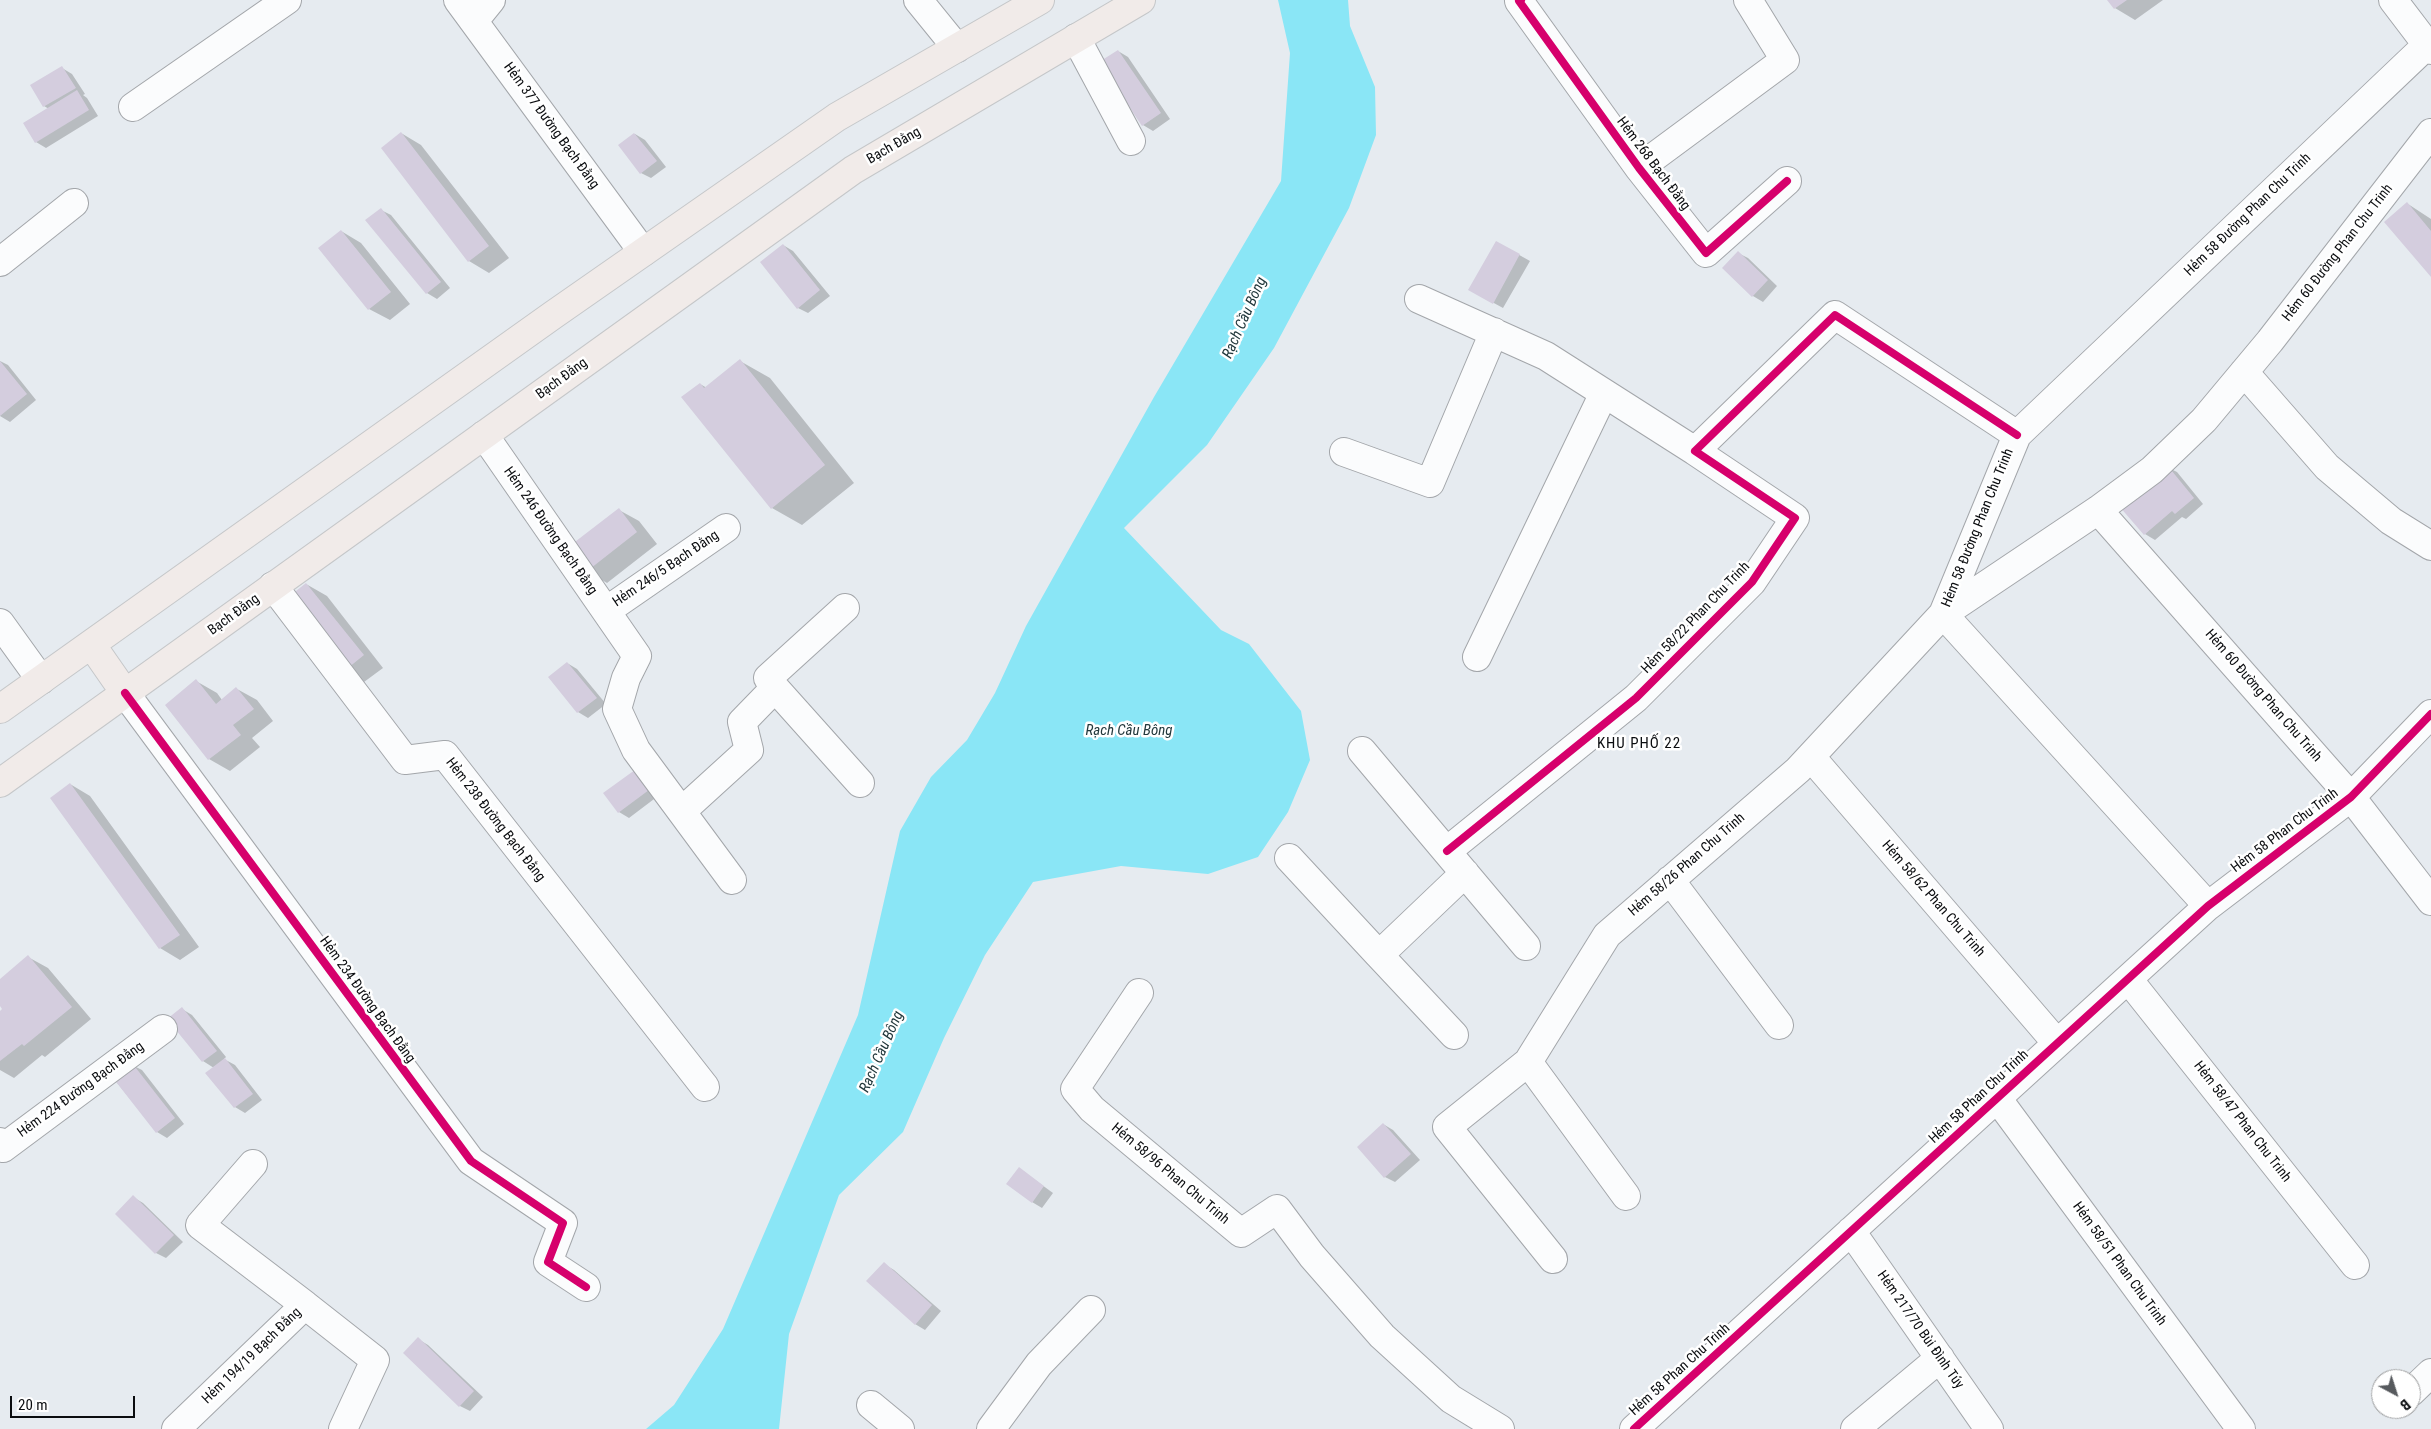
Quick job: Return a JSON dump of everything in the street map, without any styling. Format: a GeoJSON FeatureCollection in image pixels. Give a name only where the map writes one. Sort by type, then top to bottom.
{"type":"FeatureCollection","features":[{"type":"Feature","properties":{"kind":"main road"},"geometry":{"type":"LineString","coordinates":[[0,710],[643,252],[837,117],[1040,0]]}},
{"type":"Feature","properties":{"kind":"main road","name":"Bạch Đằng"},"geometry":{"type":"LineString","coordinates":[[0,783],[853,170],[1141,0]]}},
{"type":"Feature","properties":{"kind":"main road"},"geometry":{"type":"LineString","coordinates":[[91,644],[124,693]]}},
{"type":"Feature","properties":{"kind":"street"},"geometry":{"type":"LineString","coordinates":[[466,11],[491,0]]}},
{"type":"Feature","properties":{"kind":"street"},"geometry":{"type":"LineString","coordinates":[[918,0],[957,48]]}},
{"type":"Feature","properties":{"kind":"street","name":"Hẻm 268 Bạch Đằng"},"geometry":{"type":"LineString","coordinates":[[1521,0],[1519,1],[1639,168],[1706,253],[1787,181]]}},
{"type":"Feature","properties":{"kind":"street","name":"Hẻm 268 Bạch Đằng"},"geometry":{"type":"LineString","coordinates":[[1639,168],[1786,60],[1748,0]]}},
{"type":"Feature","properties":{"kind":"street"},"geometry":{"type":"LineString","coordinates":[[2393,0],[2429,47]]}},
{"type":"Feature","properties":{"kind":"street"},"geometry":{"type":"LineString","coordinates":[[133,107],[283,1]]}},
{"type":"Feature","properties":{"kind":"street","name":"Hẻm 377 Đường Bạch Đằng"},"geometry":{"type":"LineString","coordinates":[[466,11],[643,252]]}},
{"type":"Feature","properties":{"kind":"street"},"geometry":{"type":"LineString","coordinates":[[1076,38],[1131,141]]}},
{"type":"Feature","properties":{"kind":"street","name":"Hẻm 58 Đường Phan Chu Trinh"},"geometry":{"type":"LineString","coordinates":[[2208,906],[1943,614],[2017,436],[2429,47]]}},
{"type":"Feature","properties":{"kind":"street","name":"Hẻm 60 Đường Phan Chu Trinh"},"geometry":{"type":"LineString","coordinates":[[1943,614],[2098,510],[2152,470],[2204,420],[2244,372],[2430,135]]}},
{"type":"Feature","properties":{"kind":"street"},"geometry":{"type":"LineString","coordinates":[[0,262],[74,203]]}},
{"type":"Feature","properties":{"kind":"street","name":"Hẻm 58/22 Phan Chu Trinh"},"geometry":{"type":"LineString","coordinates":[[1419,299],[1546,356],[1695,451],[1795,518],[1752,582],[1636,698],[1447,851]]}},
{"type":"Feature","properties":{"kind":"street"},"geometry":{"type":"LineString","coordinates":[[1695,451],[1835,315],[2017,436]]}},
{"type":"Feature","properties":{"kind":"street"},"geometry":{"type":"LineString","coordinates":[[1344,452],[1430,483],[1494,332]]}},
{"type":"Feature","properties":{"kind":"street"},"geometry":{"type":"LineString","coordinates":[[2244,372],[2327,467],[2391,521],[2431,546]]}},
{"type":"Feature","properties":{"kind":"street"},"geometry":{"type":"LineString","coordinates":[[1477,657],[1604,393]]}},
{"type":"Feature","properties":{"kind":"street","name":"Hẻm 246 Đường Bạch Đằng"},"geometry":{"type":"LineString","coordinates":[[484,435],[637,656],[626,678],[617,709],[636,750],[732,880]]}},
{"type":"Feature","properties":{"kind":"street","name":"Hẻm 60 Đường Phan Chu Trinh"},"geometry":{"type":"LineString","coordinates":[[2098,510],[2351,797],[2431,902]]}},
{"type":"Feature","properties":{"kind":"street","name":"Hẻm 246/5 Bạch Đằng"},"geometry":{"type":"LineString","coordinates":[[606,610],[726,528]]}},
{"type":"Feature","properties":{"kind":"street","name":"Hẻm 238 Đường Bạch Đằng"},"geometry":{"type":"LineString","coordinates":[[274,586],[405,760],[445,755],[705,1087]]}},
{"type":"Feature","properties":{"kind":"street"},"geometry":{"type":"LineString","coordinates":[[845,608],[768,678],[860,783]]}},
{"type":"Feature","properties":{"kind":"street","name":"Hẻm 58/26 Phan Chu Trinh"},"geometry":{"type":"LineString","coordinates":[[1553,1259],[1447,1127],[1528,1062],[1607,935],[1811,757],[1943,614]]}},
{"type":"Feature","properties":{"kind":"street"},"geometry":{"type":"LineString","coordinates":[[0,623],[41,680]]}},
{"type":"Feature","properties":{"kind":"street"},"geometry":{"type":"LineString","coordinates":[[682,811],[749,750],[742,722],[775,688]]}},
{"type":"Feature","properties":{"kind":"street","name":"Hẻm 234 Đường Bạch Đằng"},"geometry":{"type":"LineString","coordinates":[[124,693],[471,1161],[563,1223],[548,1262],[586,1288]]}},
{"type":"Feature","properties":{"kind":"street"},"geometry":{"type":"LineString","coordinates":[[2351,797],[2431,714]]}},
{"type":"Feature","properties":{"kind":"street"},"geometry":{"type":"LineString","coordinates":[[1362,751],[1526,946]]}},
{"type":"Feature","properties":{"kind":"street","name":"Hẻm 58/62 Phan Chu Trinh"},"geometry":{"type":"LineString","coordinates":[[1811,757],[2056,1042]]}},
{"type":"Feature","properties":{"kind":"street","name":"Hẻm 58 Phan Chu Trinh"},"geometry":{"type":"LineString","coordinates":[[1634,1429],[2056,1042],[2208,906],[2351,797]]}},
{"type":"Feature","properties":{"kind":"street"},"geometry":{"type":"LineString","coordinates":[[1289,858],[1454,1035]]}},
{"type":"Feature","properties":{"kind":"street"},"geometry":{"type":"LineString","coordinates":[[1379,955],[1465,873]]}},
{"type":"Feature","properties":{"kind":"street"},"geometry":{"type":"LineString","coordinates":[[1670,880],[1779,1025]]}},
{"type":"Feature","properties":{"kind":"street","name":"Hẻm 58/47 Phan Chu Trinh"},"geometry":{"type":"LineString","coordinates":[[2128,979],[2355,1265]]}},
{"type":"Feature","properties":{"kind":"street","name":"Hẻm 58/96 Phan Chu Trinh"},"geometry":{"type":"LineString","coordinates":[[1139,993],[1075,1089],[1080,1096],[1092,1109],[1241,1233],[1277,1209],[1312,1256],[1382,1336],[1451,1399],[1500,1429]]}},
{"type":"Feature","properties":{"kind":"street","name":"Hẻm 224 Đường Bạch Đằng"},"geometry":{"type":"LineString","coordinates":[[0,1142],[3,1148],[164,1030]]}},
{"type":"Feature","properties":{"kind":"street"},"geometry":{"type":"LineString","coordinates":[[1528,1062],[1626,1196]]}},
{"type":"Feature","properties":{"kind":"street","name":"Hẻm 58/51 Phan Chu Trinh"},"geometry":{"type":"LineString","coordinates":[[1997,1098],[2241,1429]]}},
{"type":"Feature","properties":{"kind":"street","name":"Hẻm 194/19 Bạch Đằng"},"geometry":{"type":"LineString","coordinates":[[176,1429],[305,1305],[200,1225],[253,1164]]}},
{"type":"Feature","properties":{"kind":"street","name":"Hẻm 217/70 Bùi Đình Túy"},"geometry":{"type":"LineString","coordinates":[[1851,1231],[1989,1429]]}},
{"type":"Feature","properties":{"kind":"street"},"geometry":{"type":"LineString","coordinates":[[305,1305],[375,1360],[343,1429]]}},
{"type":"Feature","properties":{"kind":"street"},"geometry":{"type":"LineString","coordinates":[[991,1429],[1039,1364],[1091,1310]]}},
{"type":"Feature","properties":{"kind":"street"},"geometry":{"type":"LineString","coordinates":[[1855,1429],[1940,1358]]}},
{"type":"Feature","properties":{"kind":"street"},"geometry":{"type":"LineString","coordinates":[[2421,1382],[2431,1373]]}},
{"type":"Feature","properties":{"kind":"street"},"geometry":{"type":"LineString","coordinates":[[871,1405],[900,1429]]}},
{"type":"Feature","properties":{"kind":"water","name":"Rạch Cầu Bông"},"geometry":{"type":"Polygon","coordinates":[[[1278,0],[1348,0],[1350,26],[1375,87],[1376,135],[1349,208],[1274,348],[1207,445],[1124,528],[1221,630],[1249,644],[1301,711],[1310,760],[1288,812],[1258,857],[1208,874],[1121,866],[1033,882],[985,955],[944,1038],[903,1132],[839,1195],[789,1334],[779,1429],[646,1429],[674,1405],[723,1329],[858,1015],[900,831],[931,777],[967,740],[995,693],[1026,626],[1154,397],[1281,181],[1290,53],[1278,0]]]}},
{"type":"Feature","properties":{"kind":"building"},"geometry":{"type":"Polygon","coordinates":[[[2107,0],[2127,0],[2114,9],[2107,0]]]}},
{"type":"Feature","properties":{"kind":"building"},"geometry":{"type":"Polygon","coordinates":[[[1118,50],[1161,113],[1142,126],[1099,62],[1118,50]]]}},
{"type":"Feature","properties":{"kind":"building"},"geometry":{"type":"Polygon","coordinates":[[[62,66],[76,88],[43,107],[30,85],[62,66]]]}},
{"type":"Feature","properties":{"kind":"building"},"geometry":{"type":"Polygon","coordinates":[[[77,90],[89,110],[35,143],[23,123],[77,90]]]}},
{"type":"Feature","properties":{"kind":"building"},"geometry":{"type":"Polygon","coordinates":[[[401,132],[489,246],[468,262],[381,148],[401,132]]]}},
{"type":"Feature","properties":{"kind":"building"},"geometry":{"type":"Polygon","coordinates":[[[634,133],[657,161],[640,174],[618,145],[634,133]]]}},
{"type":"Feature","properties":{"kind":"building"},"geometry":{"type":"Polygon","coordinates":[[[2407,202],[2431,231],[2431,277],[2384,222],[2407,202]]]}},
{"type":"Feature","properties":{"kind":"building"},"geometry":{"type":"Polygon","coordinates":[[[381,208],[441,282],[426,294],[365,220],[381,208]]]}},
{"type":"Feature","properties":{"kind":"building"},"geometry":{"type":"Polygon","coordinates":[[[341,230],[391,292],[368,310],[318,248],[341,230]]]}},
{"type":"Feature","properties":{"kind":"building"},"geometry":{"type":"Polygon","coordinates":[[[1496,241],[1520,254],[1493,304],[1468,290],[1496,241]]]}},
{"type":"Feature","properties":{"kind":"building"},"geometry":{"type":"Polygon","coordinates":[[[783,244],[820,290],[797,309],[760,262],[783,244]]]}},
{"type":"Feature","properties":{"kind":"building"},"geometry":{"type":"Polygon","coordinates":[[[1738,251],[1768,280],[1752,297],[1722,268],[1738,251]]]}},
{"type":"Feature","properties":{"kind":"building"},"geometry":{"type":"Polygon","coordinates":[[[740,359],[825,465],[771,509],[681,397],[700,383],[704,388],[740,359]]]}},
{"type":"Feature","properties":{"kind":"building"},"geometry":{"type":"Polygon","coordinates":[[[0,361],[27,394],[0,416],[0,361]]]}},
{"type":"Feature","properties":{"kind":"building"},"geometry":{"type":"Polygon","coordinates":[[[2167,465],[2194,498],[2175,514],[2172,511],[2144,535],[2119,506],[2167,465]]]}},
{"type":"Feature","properties":{"kind":"building"},"geometry":{"type":"Polygon","coordinates":[[[619,508],[637,532],[586,572],[567,548],[619,508]]]}},
{"type":"Feature","properties":{"kind":"building"},"geometry":{"type":"Polygon","coordinates":[[[306,583],[364,655],[343,672],[286,599],[306,583]]]}},
{"type":"Feature","properties":{"kind":"building"},"geometry":{"type":"Polygon","coordinates":[[[567,662],[597,698],[577,713],[548,677],[567,662]]]}},
{"type":"Feature","properties":{"kind":"building"},"geometry":{"type":"Polygon","coordinates":[[[196,679],[216,704],[236,687],[254,709],[233,725],[241,735],[208,760],[165,705],[196,679]]]}},
{"type":"Feature","properties":{"kind":"building"},"geometry":{"type":"Polygon","coordinates":[[[639,767],[653,787],[618,813],[603,793],[639,767]]]}},
{"type":"Feature","properties":{"kind":"building"},"geometry":{"type":"Polygon","coordinates":[[[70,783],[180,935],[159,949],[50,798],[70,783]]]}},
{"type":"Feature","properties":{"kind":"building"},"geometry":{"type":"Polygon","coordinates":[[[28,955],[72,1007],[24,1046],[22,1044],[0,1061],[0,1011],[2,1009],[0,1006],[0,979],[28,955]]]}},
{"type":"Feature","properties":{"kind":"building"},"geometry":{"type":"Polygon","coordinates":[[[182,1007],[217,1051],[202,1062],[167,1019],[182,1007]]]}},
{"type":"Feature","properties":{"kind":"building"},"geometry":{"type":"Polygon","coordinates":[[[225,1058],[253,1094],[234,1108],[205,1073],[225,1058]]]}},
{"type":"Feature","properties":{"kind":"building"},"geometry":{"type":"Polygon","coordinates":[[[132,1063],[175,1118],[156,1133],[113,1078],[132,1063]]]}},
{"type":"Feature","properties":{"kind":"building"},"geometry":{"type":"Polygon","coordinates":[[[1383,1123],[1411,1154],[1384,1178],[1357,1147],[1383,1123]]]}},
{"type":"Feature","properties":{"kind":"building"},"geometry":{"type":"Polygon","coordinates":[[[1019,1167],[1044,1186],[1032,1203],[1006,1184],[1019,1167]]]}},
{"type":"Feature","properties":{"kind":"building"},"geometry":{"type":"Polygon","coordinates":[[[133,1195],[174,1235],[155,1254],[115,1214],[133,1195]]]}},
{"type":"Feature","properties":{"kind":"building"},"geometry":{"type":"Polygon","coordinates":[[[884,1262],[932,1305],[915,1325],[866,1281],[884,1262]]]}},
{"type":"Feature","properties":{"kind":"building"},"geometry":{"type":"Polygon","coordinates":[[[418,1337],[474,1391],[459,1407],[403,1353],[418,1337]]]}},
{"type":"Feature","properties":{"kind":"cycle path"},"geometry":{"type":"LineString","coordinates":[[1521,0],[1519,1],[1639,168],[1706,253],[1787,181]]}},
{"type":"Feature","properties":{"kind":"cycle path"},"geometry":{"type":"LineString","coordinates":[[1447,851],[1636,698],[1752,582],[1795,518],[1695,451],[1835,315],[2017,435]]}},
{"type":"Feature","properties":{"kind":"cycle path"},"geometry":{"type":"LineString","coordinates":[[125,693],[471,1161],[563,1223],[548,1262],[586,1287]]}},
{"type":"Feature","properties":{"kind":"cycle path"},"geometry":{"type":"LineString","coordinates":[[1634,1429],[2208,906],[2351,797],[2431,714]]}},
{"type":"Feature","properties":{"kind":"district","name":"KHU PHỐ 22"},"geometry":{"type":"Point","coordinates":[1639,744]}}]}
